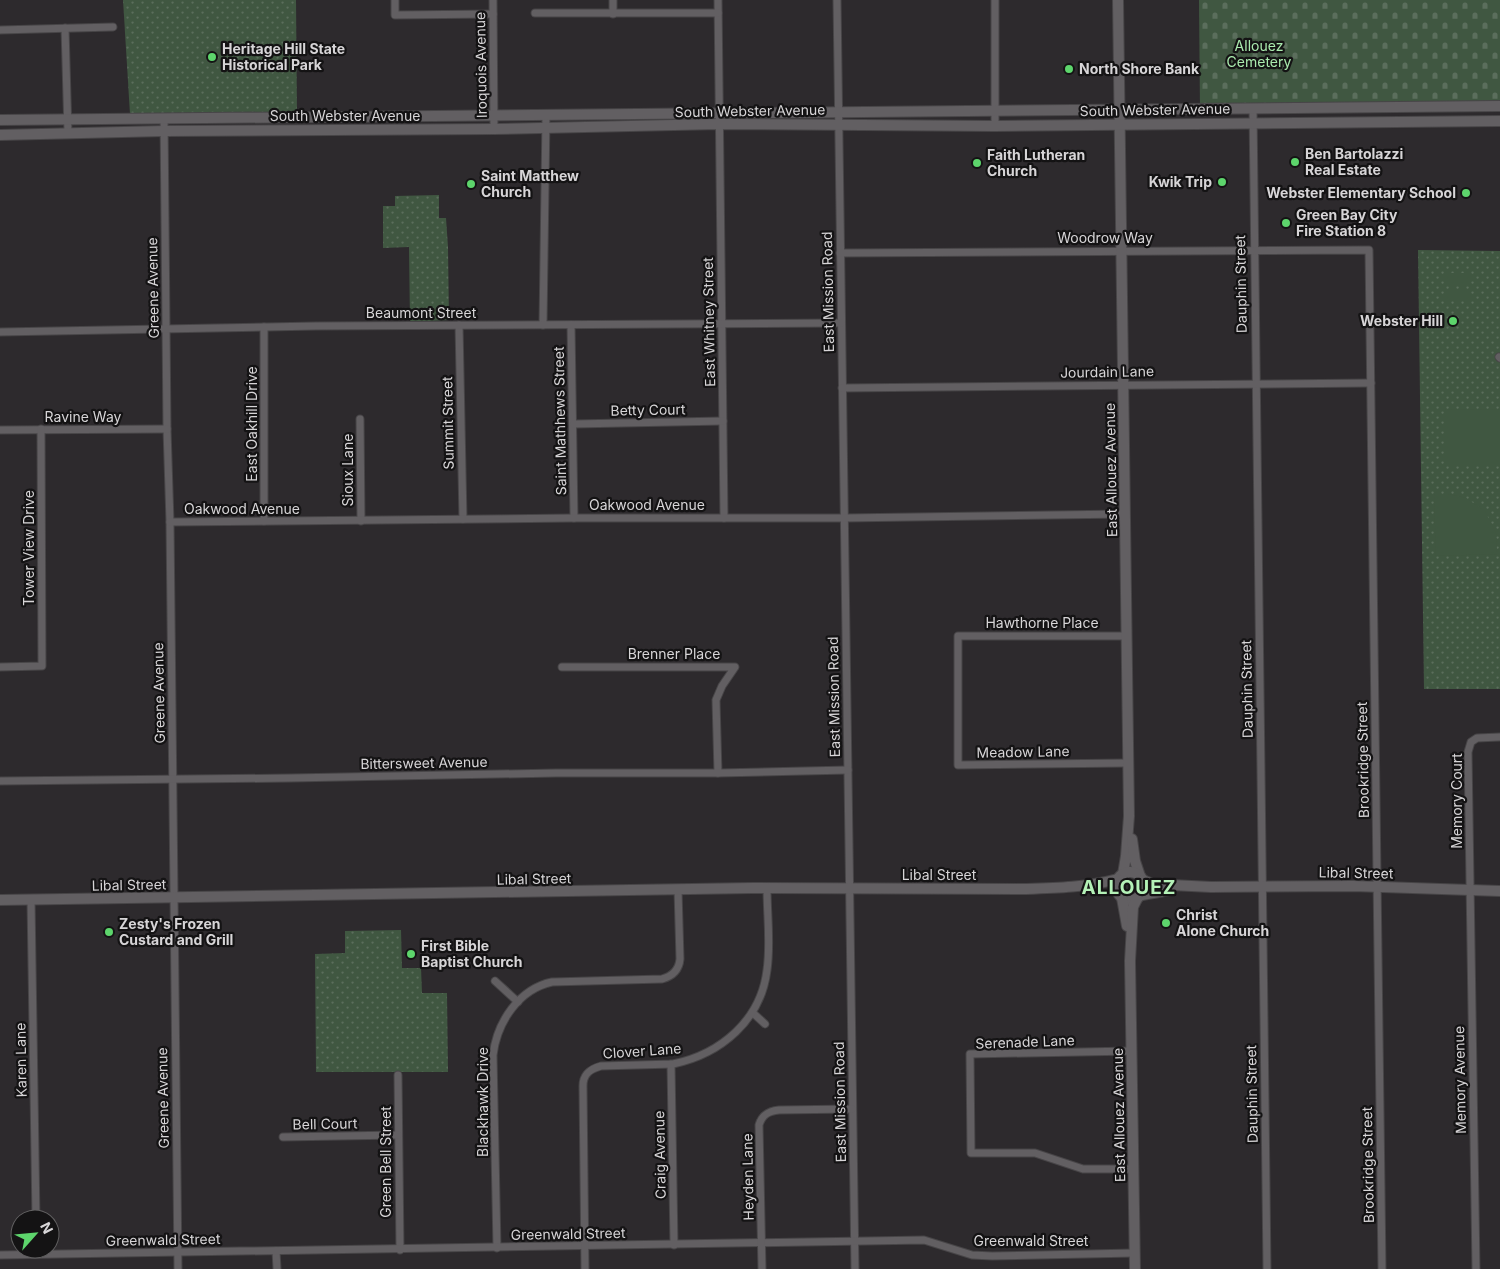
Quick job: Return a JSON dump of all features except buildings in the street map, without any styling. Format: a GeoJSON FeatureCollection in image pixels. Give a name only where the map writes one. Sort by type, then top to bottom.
{"type":"FeatureCollection","features":[{"type":"Feature","properties":{"kind":"street"},"geometry":{"type":"LineString","coordinates":[[395,0],[395,15],[493,14]]}},
{"type":"Feature","properties":{"kind":"street","name":"Iroquois Avenue"},"geometry":{"type":"LineString","coordinates":[[493,0],[494,129]]}},
{"type":"Feature","properties":{"kind":"street"},"geometry":{"type":"LineString","coordinates":[[613,0],[613,14]]}},
{"type":"Feature","properties":{"kind":"street","name":"East Whitney Street"},"geometry":{"type":"LineString","coordinates":[[718,0],[724,518]]}},
{"type":"Feature","properties":{"kind":"street","name":"East Mission Road"},"geometry":{"type":"LineString","coordinates":[[837,0],[855,1269]]}},
{"type":"Feature","properties":{"kind":"street"},"geometry":{"type":"LineString","coordinates":[[995,0],[995,126]]}},
{"type":"Feature","properties":{"kind":"street","name":"East Allouez Avenue"},"geometry":{"type":"LineString","coordinates":[[1118,0],[1129,816],[1126,856],[1121,876]]}},
{"type":"Feature","properties":{"kind":"street"},"geometry":{"type":"LineString","coordinates":[[535,13],[718,13]]}},
{"type":"Feature","properties":{"kind":"street"},"geometry":{"type":"LineString","coordinates":[[65,28],[68,133]]}},
{"type":"Feature","properties":{"kind":"street"},"geometry":{"type":"LineString","coordinates":[[0,30],[113,28]]}},
{"type":"Feature","properties":{"kind":"street","name":"South Webster Avenue"},"geometry":{"type":"LineString","coordinates":[[0,120],[1500,106]]}},
{"type":"Feature","properties":{"kind":"street","name":"Dauphin Street"},"geometry":{"type":"LineString","coordinates":[[1252,109],[1267,1269]]}},
{"type":"Feature","properties":{"kind":"street"},"geometry":{"type":"LineString","coordinates":[[543,325],[546,116]]}},
{"type":"Feature","properties":{"kind":"street","name":"Greene Avenue"},"geometry":{"type":"LineString","coordinates":[[164,118],[165,329],[170,522],[178,1269]]}},
{"type":"Feature","properties":{"kind":"street","name":"South Webster Avenue"},"geometry":{"type":"LineString","coordinates":[[0,136],[164,131],[494,129],[718,124],[995,126],[1500,121]]}},
{"type":"Feature","properties":{"kind":"street","name":"Woodrow Way"},"geometry":{"type":"LineString","coordinates":[[840,253],[1369,250]]}},
{"type":"Feature","properties":{"kind":"street","name":"Brookridge Street"},"geometry":{"type":"LineString","coordinates":[[1369,250],[1382,1269]]}},
{"type":"Feature","properties":{"kind":"street","name":"Beaumont Street"},"geometry":{"type":"LineString","coordinates":[[0,332],[264,327],[841,323]]}},
{"type":"Feature","properties":{"kind":"street","name":"Saint Mathhews Street"},"geometry":{"type":"LineString","coordinates":[[571,325],[574,518]]}},
{"type":"Feature","properties":{"kind":"street","name":"Summit Street"},"geometry":{"type":"LineString","coordinates":[[458,326],[462,519]]}},
{"type":"Feature","properties":{"kind":"street","name":"East Oakhill Drive"},"geometry":{"type":"LineString","coordinates":[[264,327],[264,521]]}},
{"type":"Feature","properties":{"kind":"street","name":"Jourdain Lane"},"geometry":{"type":"LineString","coordinates":[[842,388],[1371,383]]}},
{"type":"Feature","properties":{"kind":"street","name":"Sioux Lane"},"geometry":{"type":"LineString","coordinates":[[360,419],[361,521]]}},
{"type":"Feature","properties":{"kind":"street","name":"Betty Court"},"geometry":{"type":"LineString","coordinates":[[574,424],[723,422]]}},
{"type":"Feature","properties":{"kind":"street","name":"Ravine Way"},"geometry":{"type":"LineString","coordinates":[[0,430],[167,429]]}},
{"type":"Feature","properties":{"kind":"street","name":"Tower View Drive"},"geometry":{"type":"LineString","coordinates":[[0,668],[42,666],[41,430]]}},
{"type":"Feature","properties":{"kind":"street","name":"Oakwood Avenue"},"geometry":{"type":"LineString","coordinates":[[170,522],[574,518],[844,518],[1125,514]]}},
{"type":"Feature","properties":{"kind":"street","name":"Hawthorne Place"},"geometry":{"type":"LineString","coordinates":[[958,636],[1126,636]]}},
{"type":"Feature","properties":{"kind":"street","name":"Meadow Lane"},"geometry":{"type":"LineString","coordinates":[[958,636],[958,765],[1128,763]]}},
{"type":"Feature","properties":{"kind":"street","name":"Brenner Place"},"geometry":{"type":"LineString","coordinates":[[562,668],[735,667],[722,686],[716,700],[718,773]]}},
{"type":"Feature","properties":{"kind":"street","name":"Memory Court"},"geometry":{"type":"LineString","coordinates":[[1470,890],[1468,752],[1471,742],[1477,738],[1500,737]]}},
{"type":"Feature","properties":{"kind":"street","name":"Bittersweet Avenue"},"geometry":{"type":"LineString","coordinates":[[0,781],[848,770]]}},
{"type":"Feature","properties":{"kind":"street","name":"East Allouez Avenue"},"geometry":{"type":"LineString","coordinates":[[1129,816],[1135,861],[1142,878]]}},
{"type":"Feature","properties":{"kind":"street"},"geometry":{"type":"LineString","coordinates":[[1132,872],[1142,878],[1144,890],[1139,897],[1130,900],[1121,896],[1116,887],[1121,876],[1132,872]]}},
{"type":"Feature","properties":{"kind":"street","name":"Libal Street"},"geometry":{"type":"LineString","coordinates":[[1068,887],[1100,883],[1121,876]]}},
{"type":"Feature","properties":{"kind":"street","name":"Libal Street"},"geometry":{"type":"LineString","coordinates":[[1142,878],[1152,884],[1211,887]]}},
{"type":"Feature","properties":{"kind":"street","name":"Libal Street"},"geometry":{"type":"LineString","coordinates":[[1139,897],[1155,892],[1211,887],[1262,886],[1500,891]]}},
{"type":"Feature","properties":{"kind":"street","name":"Libal Street"},"geometry":{"type":"LineString","coordinates":[[0,900],[767,888],[1068,887],[1110,890],[1121,896]]}},
{"type":"Feature","properties":{"kind":"street","name":"Clover Lane"},"geometry":{"type":"LineString","coordinates":[[585,1269],[582,1086],[584,1077],[591,1070],[601,1066],[671,1064],[695,1058],[715,1049],[733,1036],[753,1013],[767,971],[767,888]]}},
{"type":"Feature","properties":{"kind":"street","name":"Blackhawk Drive"},"geometry":{"type":"LineString","coordinates":[[497,1248],[493,1055],[500,1027],[507,1014],[533,989],[552,982],[662,979],[670,976],[677,969],[680,959],[678,890]]}},
{"type":"Feature","properties":{"kind":"street","name":"Memory Avenue"},"geometry":{"type":"LineString","coordinates":[[1470,890],[1476,1269]]}},
{"type":"Feature","properties":{"kind":"street","name":"East Allouez Avenue"},"geometry":{"type":"LineString","coordinates":[[1121,896],[1127,917],[1130,961],[1135,1269]]}},
{"type":"Feature","properties":{"kind":"street","name":"East Allouez Avenue"},"geometry":{"type":"LineString","coordinates":[[1130,961],[1133,907],[1139,897]]}},
{"type":"Feature","properties":{"kind":"street","name":"Karen Lane"},"geometry":{"type":"LineString","coordinates":[[31,900],[36,1209]]}},
{"type":"Feature","properties":{"kind":"street"},"geometry":{"type":"LineString","coordinates":[[495,981],[518,1002]]}},
{"type":"Feature","properties":{"kind":"street"},"geometry":{"type":"LineString","coordinates":[[753,1013],[764,1024]]}},
{"type":"Feature","properties":{"kind":"street","name":"Serenade Lane"},"geometry":{"type":"LineString","coordinates":[[1132,1051],[970,1054],[971,1153],[1035,1153],[1083,1169],[1133,1169]]}},
{"type":"Feature","properties":{"kind":"street","name":"Craig Avenue"},"geometry":{"type":"LineString","coordinates":[[671,1064],[674,1245]]}},
{"type":"Feature","properties":{"kind":"street","name":"Green Bell Street"},"geometry":{"type":"LineString","coordinates":[[398,1074],[400,1250]]}},
{"type":"Feature","properties":{"kind":"street","name":"Heyden Lane"},"geometry":{"type":"LineString","coordinates":[[762,1269],[760,1125],[762,1117],[769,1111],[779,1110],[852,1109]]}},
{"type":"Feature","properties":{"kind":"street","name":"Bell Court"},"geometry":{"type":"LineString","coordinates":[[283,1137],[398,1135]]}},
{"type":"Feature","properties":{"kind":"street","name":"Greenwald Street"},"geometry":{"type":"LineString","coordinates":[[60,1252],[177,1253],[400,1250],[924,1240],[972,1255],[1134,1254]]}},
{"type":"Feature","properties":{"kind":"street"},"geometry":{"type":"LineString","coordinates":[[276,1251],[277,1269]]}},
{"type":"Feature","properties":{"kind":"green space","name":"Heritage Hill State Historical Park"},"geometry":{"type":"Polygon","coordinates":[[[123,0],[296,0],[297,117],[130,114],[123,0]]]}},
{"type":"Feature","properties":{"kind":"green space","name":"Allouez Cemetery"},"geometry":{"type":"Polygon","coordinates":[[[1199,0],[1500,0],[1500,106],[1200,110],[1199,0]]]}},
{"type":"Feature","properties":{"kind":"green space"},"geometry":{"type":"Polygon","coordinates":[[[439,195],[439,218],[446,218],[449,320],[410,322],[409,247],[383,248],[383,206],[395,206],[395,196],[439,195]]]}},
{"type":"Feature","properties":{"kind":"green space"},"geometry":{"type":"Polygon","coordinates":[[[1418,250],[1500,251],[1500,689],[1424,689],[1418,250]]]}},
{"type":"Feature","properties":{"kind":"green space"},"geometry":{"type":"Polygon","coordinates":[[[1446,273],[1471,273],[1471,285],[1446,285],[1446,273]]]}},
{"type":"Feature","properties":{"kind":"green space"},"geometry":{"type":"Polygon","coordinates":[[[1446,289],[1471,289],[1471,301],[1446,301],[1446,289]]]}},
{"type":"Feature","properties":{"kind":"green space"},"geometry":{"type":"Polygon","coordinates":[[[1500,409],[1500,465],[1444,465],[1444,410],[1500,409]]]}},
{"type":"Feature","properties":{"kind":"green space"},"geometry":{"type":"Polygon","coordinates":[[[1434,494],[1448,494],[1466,498],[1485,511],[1496,533],[1497,554],[1436,556],[1434,494]]]}},
{"type":"Feature","properties":{"kind":"green space"},"geometry":{"type":"Polygon","coordinates":[[[401,930],[402,968],[421,968],[422,993],[447,993],[448,1072],[316,1072],[315,954],[345,953],[345,931],[401,930]]]}},
{"type":"Feature","properties":{"kind":"place","name":"Heritage Hill State Historical Park"},"geometry":{"type":"Point","coordinates":[212,57]}},
{"type":"Feature","properties":{"kind":"place","name":"North Shore Bank"},"geometry":{"type":"Point","coordinates":[1069,69]}},
{"type":"Feature","properties":{"kind":"place","name":"Ben Bartolazzi Real Estate"},"geometry":{"type":"Point","coordinates":[1295,162]}},
{"type":"Feature","properties":{"kind":"place","name":"Faith Lutheran Church"},"geometry":{"type":"Point","coordinates":[977,163]}},
{"type":"Feature","properties":{"kind":"place","name":"Kwik Trip"},"geometry":{"type":"Point","coordinates":[1222,182]}},
{"type":"Feature","properties":{"kind":"place","name":"Saint Matthew Church"},"geometry":{"type":"Point","coordinates":[471,184]}},
{"type":"Feature","properties":{"kind":"place","name":"Webster Elementary School"},"geometry":{"type":"Point","coordinates":[1466,193]}},
{"type":"Feature","properties":{"kind":"place","name":"Green Bay City Fire Station 8"},"geometry":{"type":"Point","coordinates":[1286,223]}},
{"type":"Feature","properties":{"kind":"place","name":"Webster Hill"},"geometry":{"type":"Point","coordinates":[1453,321]}},
{"type":"Feature","properties":{"kind":"place","name":"Christ Alone Church"},"geometry":{"type":"Point","coordinates":[1166,923]}},
{"type":"Feature","properties":{"kind":"place","name":"Zesty's Frozen Custard and Grill"},"geometry":{"type":"Point","coordinates":[109,932]}},
{"type":"Feature","properties":{"kind":"place","name":"First Bible Baptist Church"},"geometry":{"type":"Point","coordinates":[411,954]}},
{"type":"Feature","properties":{"kind":"district","name":"ALLOUEZ"},"geometry":{"type":"Point","coordinates":[1129,887]}}]}
